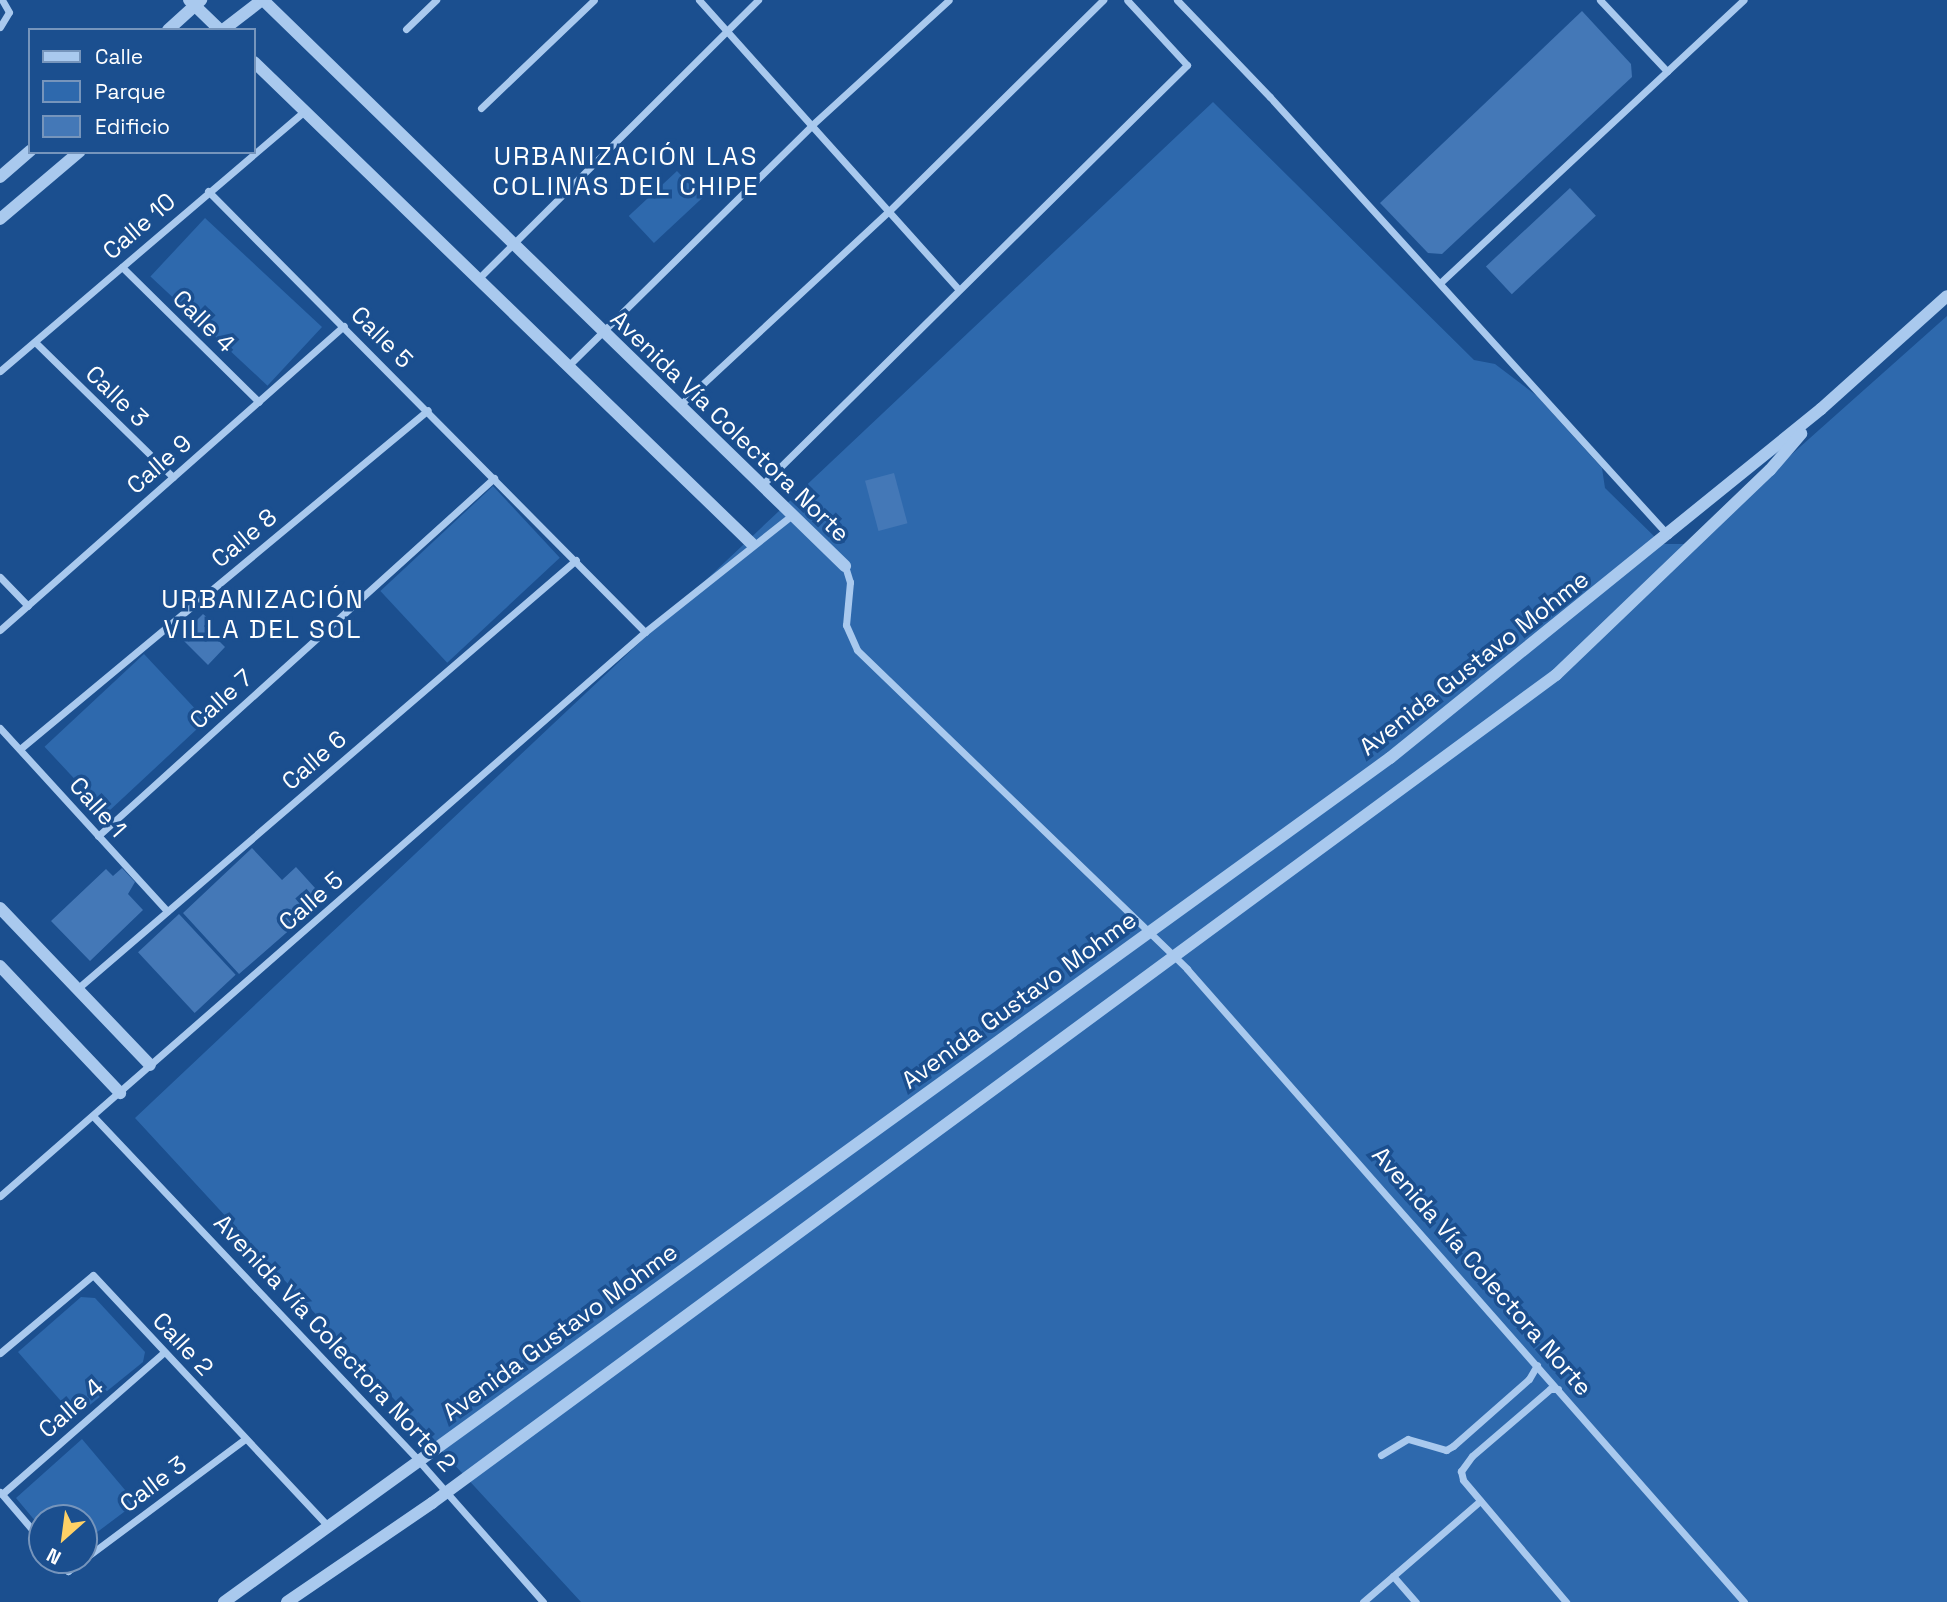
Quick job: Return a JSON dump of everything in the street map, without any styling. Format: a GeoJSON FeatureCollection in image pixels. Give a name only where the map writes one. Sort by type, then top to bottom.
{"type":"FeatureCollection","features":[{"type":"Feature","properties":{"kind":"street"},"geometry":{"type":"LineString","coordinates":[[0,27],[9,12],[2,0]]}},
{"type":"Feature","properties":{"kind":"street"},"geometry":{"type":"LineString","coordinates":[[225,28],[262,0]]}},
{"type":"Feature","properties":{"kind":"street","name":"Avenida Vía Colectora Norte"},"geometry":{"type":"LineString","coordinates":[[262,0],[845,566],[850,582],[846,625],[857,650],[1187,969],[1744,1602]]}},
{"type":"Feature","properties":{"kind":"street"},"geometry":{"type":"LineString","coordinates":[[406,29],[436,0]]}},
{"type":"Feature","properties":{"kind":"street"},"geometry":{"type":"LineString","coordinates":[[481,108],[594,0]]}},
{"type":"Feature","properties":{"kind":"street"},"geometry":{"type":"LineString","coordinates":[[699,0],[959,290]]}},
{"type":"Feature","properties":{"kind":"street"},"geometry":{"type":"LineString","coordinates":[[479,278],[758,0]]}},
{"type":"Feature","properties":{"kind":"street"},"geometry":{"type":"LineString","coordinates":[[570,364],[812,125],[949,0]]}},
{"type":"Feature","properties":{"kind":"street"},"geometry":{"type":"LineString","coordinates":[[679,406],[889,211],[1103,0]]}},
{"type":"Feature","properties":{"kind":"street"},"geometry":{"type":"LineString","coordinates":[[761,486],[1187,65],[1127,0]]}},
{"type":"Feature","properties":{"kind":"street"},"geometry":{"type":"LineString","coordinates":[[1177,0],[1440,283],[1668,535]]}},
{"type":"Feature","properties":{"kind":"street"},"geometry":{"type":"LineString","coordinates":[[1600,0],[1667,71]]}},
{"type":"Feature","properties":{"kind":"street"},"geometry":{"type":"LineString","coordinates":[[1440,283],[1744,0]]}},
{"type":"Feature","properties":{"kind":"street"},"geometry":{"type":"LineString","coordinates":[[170,28],[195,2],[220,28]]}},
{"type":"Feature","properties":{"kind":"street"},"geometry":{"type":"LineString","coordinates":[[256,64],[570,364],[752,544]]}},
{"type":"Feature","properties":{"kind":"street","name":"Calle 10"},"geometry":{"type":"LineString","coordinates":[[256,151],[304,111]]}},
{"type":"Feature","properties":{"kind":"street"},"geometry":{"type":"LineString","coordinates":[[0,177],[28,153]]}},
{"type":"Feature","properties":{"kind":"street"},"geometry":{"type":"LineString","coordinates":[[0,219],[77,154]]}},
{"type":"Feature","properties":{"kind":"street","name":"Calle 10"},"geometry":{"type":"LineString","coordinates":[[0,371],[252,154]]}},
{"type":"Feature","properties":{"kind":"street","name":"Calle 5"},"geometry":{"type":"LineString","coordinates":[[208,191],[428,410],[645,632]]}},
{"type":"Feature","properties":{"kind":"street","name":"Calle 4"},"geometry":{"type":"LineString","coordinates":[[122,267],[259,402]]}},
{"type":"Feature","properties":{"kind":"street","name":"Avenida Gustavo Mohme"},"geometry":{"type":"LineString","coordinates":[[224,1602],[1390,758],[1821,409],[1947,296]]}},
{"type":"Feature","properties":{"kind":"street","name":"Calle 9"},"geometry":{"type":"LineString","coordinates":[[0,630],[344,326]]}},
{"type":"Feature","properties":{"kind":"street","name":"Calle 3"},"geometry":{"type":"LineString","coordinates":[[34,342],[173,477]]}},
{"type":"Feature","properties":{"kind":"street","name":"Avenida Gustavo Mohme"},"geometry":{"type":"LineString","coordinates":[[287,1602],[446,1492],[1173,954],[1556,675],[1770,470],[1821,409]]}},
{"type":"Feature","properties":{"kind":"street","name":"Calle 8"},"geometry":{"type":"LineString","coordinates":[[20,750],[428,410]]}},
{"type":"Feature","properties":{"kind":"street","name":"Calle 7"},"geometry":{"type":"LineString","coordinates":[[98,836],[494,478]]}},
{"type":"Feature","properties":{"kind":"street","name":"Calle 5"},"geometry":{"type":"LineString","coordinates":[[0,1196],[645,632],[792,514]]}},
{"type":"Feature","properties":{"kind":"street","name":"Calle 6"},"geometry":{"type":"LineString","coordinates":[[77,989],[576,560]]}},
{"type":"Feature","properties":{"kind":"street"},"geometry":{"type":"LineString","coordinates":[[0,577],[28,606]]}},
{"type":"Feature","properties":{"kind":"street","name":"Calle 1"},"geometry":{"type":"LineString","coordinates":[[0,728],[167,911]]}},
{"type":"Feature","properties":{"kind":"street"},"geometry":{"type":"LineString","coordinates":[[0,908],[150,1065]]}},
{"type":"Feature","properties":{"kind":"street"},"geometry":{"type":"LineString","coordinates":[[0,967],[120,1093]]}},
{"type":"Feature","properties":{"kind":"street","name":"Avenida Vía Colectora Norte 2"},"geometry":{"type":"LineString","coordinates":[[93,1116],[418,1460],[543,1602]]}},
{"type":"Feature","properties":{"kind":"street","name":"Calle 2"},"geometry":{"type":"LineString","coordinates":[[0,1353],[93,1275],[329,1527]]}},
{"type":"Feature","properties":{"kind":"street","name":"Calle 4"},"geometry":{"type":"LineString","coordinates":[[1,1493],[164,1352]]}},
{"type":"Feature","properties":{"kind":"street"},"geometry":{"type":"LineString","coordinates":[[1381,1455],[1408,1439],[1446,1450],[1453,1446],[1529,1379],[1537,1365]]}},
{"type":"Feature","properties":{"kind":"street"},"geometry":{"type":"LineString","coordinates":[[1558,1390],[1550,1389],[1464,1465],[1463,1480],[1566,1602]]}},
{"type":"Feature","properties":{"kind":"street","name":"Calle 3"},"geometry":{"type":"LineString","coordinates":[[98,1549],[244,1439]]}},
{"type":"Feature","properties":{"kind":"street"},"geometry":{"type":"LineString","coordinates":[[1,1493],[28,1525]]}},
{"type":"Feature","properties":{"kind":"street"},"geometry":{"type":"LineString","coordinates":[[1363,1602],[1480,1501]]}},
{"type":"Feature","properties":{"kind":"street"},"geometry":{"type":"LineString","coordinates":[[1393,1576],[1416,1602]]}},
{"type":"Feature","properties":{"kind":"green space"},"geometry":{"type":"Polygon","coordinates":[[[1213,102],[1474,360],[1495,364],[1537,396],[1602,468],[1605,488],[1662,544],[1691,544],[1947,316],[1947,1602],[581,1602],[135,1118],[1213,102]]]}},
{"type":"Feature","properties":{"kind":"green space"},"geometry":{"type":"Polygon","coordinates":[[[677,171],[702,198],[654,243],[629,216],[677,171]]]}},
{"type":"Feature","properties":{"kind":"green space"},"geometry":{"type":"Polygon","coordinates":[[[205,218],[322,327],[267,386],[150,277],[205,218]]]}},
{"type":"Feature","properties":{"kind":"green space"},"geometry":{"type":"Polygon","coordinates":[[[493,486],[560,558],[447,663],[380,591],[493,486]]]}},
{"type":"Feature","properties":{"kind":"green space"},"geometry":{"type":"Polygon","coordinates":[[[144,654],[206,721],[107,813],[45,747],[144,654]]]}},
{"type":"Feature","properties":{"kind":"green space"},"geometry":{"type":"Polygon","coordinates":[[[81,1297],[95,1298],[145,1352],[143,1362],[75,1417],[18,1352],[81,1297]]]}},
{"type":"Feature","properties":{"kind":"green space"},"geometry":{"type":"Polygon","coordinates":[[[82,1439],[136,1503],[98,1532],[98,1504],[28,1504],[28,1512],[16,1498],[82,1439]]]}},
{"type":"Feature","properties":{"kind":"building"},"geometry":{"type":"Polygon","coordinates":[[[1582,11],[1631,64],[1632,77],[1442,254],[1428,253],[1380,203],[1582,11]]]}},
{"type":"Feature","properties":{"kind":"building"},"geometry":{"type":"Polygon","coordinates":[[[1570,188],[1596,216],[1512,294],[1486,266],[1570,188]]]}},
{"type":"Feature","properties":{"kind":"building"},"geometry":{"type":"Polygon","coordinates":[[[894,473],[907,523],[878,531],[865,481],[894,473]]]}},
{"type":"Feature","properties":{"kind":"building"},"geometry":{"type":"Polygon","coordinates":[[[203,614],[210,620],[204,626],[225,647],[208,665],[180,637],[203,614]]]}},
{"type":"Feature","properties":{"kind":"building"},"geometry":{"type":"Polygon","coordinates":[[[252,848],[282,880],[296,867],[325,899],[239,974],[183,913],[252,848]]]}},
{"type":"Feature","properties":{"kind":"building"},"geometry":{"type":"Polygon","coordinates":[[[122,868],[135,882],[128,894],[143,910],[90,961],[51,921],[106,869],[113,876],[122,868]]]}},
{"type":"Feature","properties":{"kind":"building"},"geometry":{"type":"Polygon","coordinates":[[[179,914],[236,975],[195,1013],[138,952],[179,914]]]}},
{"type":"Feature","properties":{"kind":"district","name":"URBANIZACIÓN LAS COLINAS DEL CHIPE"},"geometry":{"type":"Point","coordinates":[626,172]}},
{"type":"Feature","properties":{"kind":"district","name":"URBANIZACIÓN VILLA DEL SOL"},"geometry":{"type":"Point","coordinates":[263,615]}}]}
